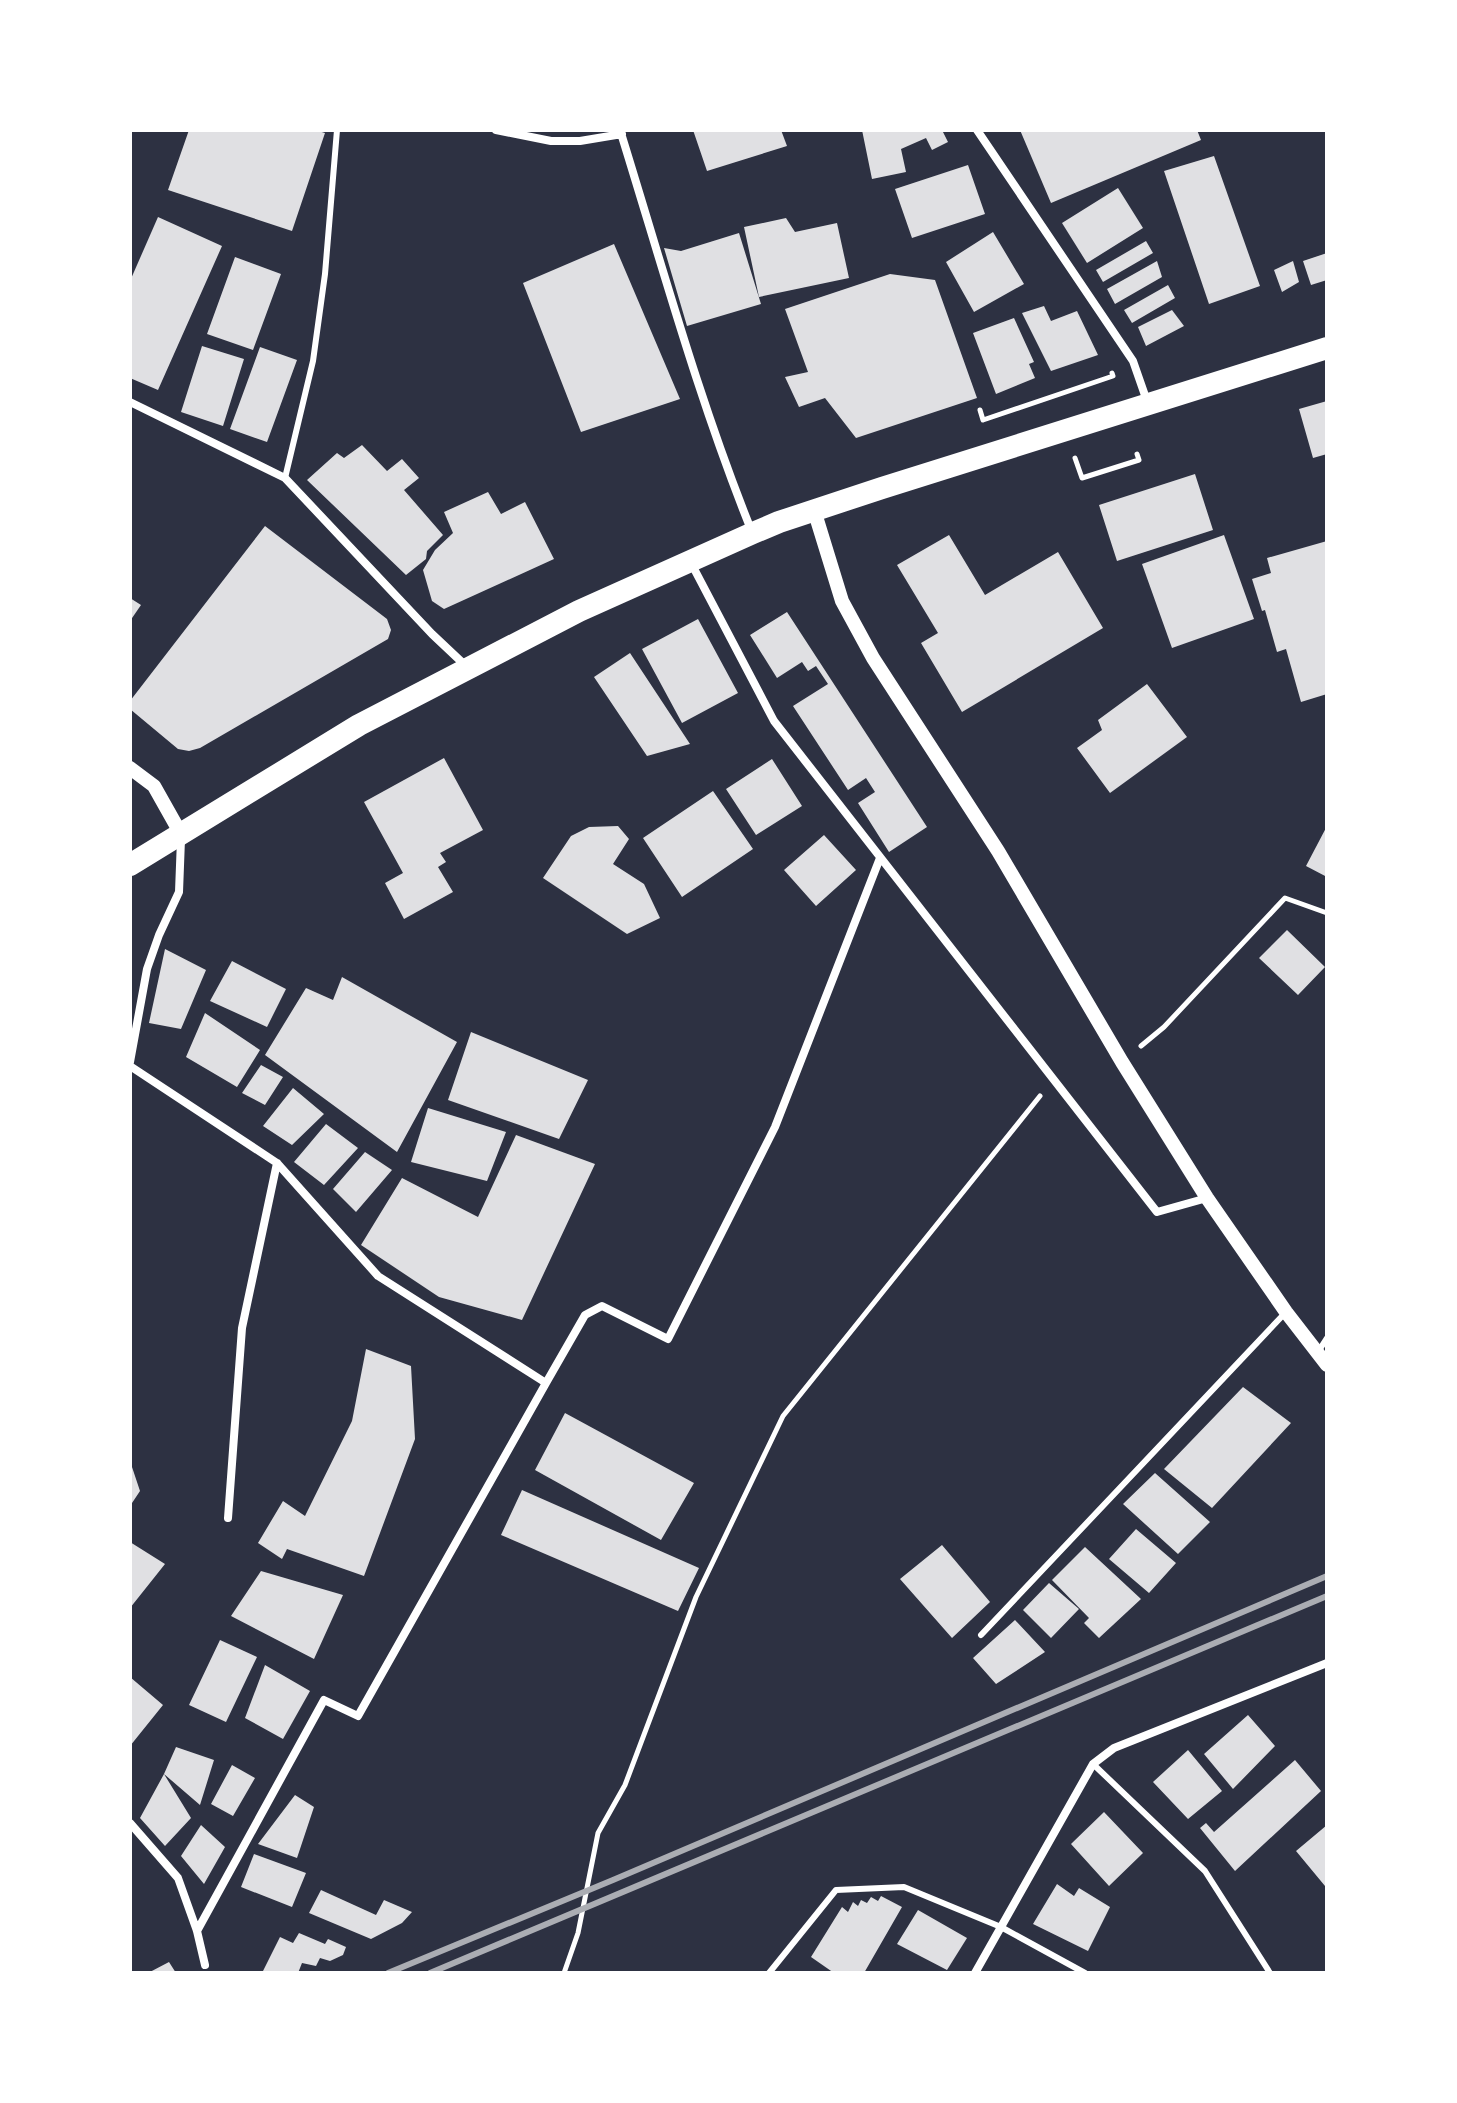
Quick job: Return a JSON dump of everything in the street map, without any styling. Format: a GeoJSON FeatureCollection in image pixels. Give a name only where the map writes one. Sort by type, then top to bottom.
{"type":"FeatureCollection","features":[{"type":"Feature","properties":{"kind":"highway"},"geometry":{"type":"LineString","coordinates":[[130,865],[359,725],[579,611],[690,560],[814,510],[1327,348]]}},
{"type":"Feature","properties":{"kind":"street"},"geometry":{"type":"LineString","coordinates":[[496,130],[551,141],[580,141],[621,132],[694,367],[731,479],[753,533]]}},
{"type":"Feature","properties":{"kind":"street"},"geometry":{"type":"LineString","coordinates":[[977,130],[1133,361],[1148,405]]}},
{"type":"Feature","properties":{"kind":"street"},"geometry":{"type":"LineString","coordinates":[[130,402],[285,478],[469,669]]}},
{"type":"Feature","properties":{"kind":"street"},"geometry":{"type":"LineString","coordinates":[[814,510],[842,601],[873,658],[998,851],[1122,1062],[1207,1198],[1327,1365]]}},
{"type":"Feature","properties":{"kind":"street"},"geometry":{"type":"LineString","coordinates":[[690,560],[774,721],[1157,1212],[1207,1198]]}},
{"type":"Feature","properties":{"kind":"street"},"geometry":{"type":"LineString","coordinates":[[130,768],[154,786],[181,834],[179,892],[147,969],[130,1064],[277,1163],[378,1276],[546,1383]]}},
{"type":"Feature","properties":{"kind":"street"},"geometry":{"type":"LineString","coordinates":[[197,1931],[324,1700],[358,1716],[585,1315],[602,1306],[668,1339],[775,1127],[880,858]]}},
{"type":"Feature","properties":{"kind":"street"},"geometry":{"type":"LineString","coordinates":[[228,1518],[242,1328],[277,1163]]}},
{"type":"Feature","properties":{"kind":"street"},"geometry":{"type":"LineString","coordinates":[[975,1973],[1093,1764],[1114,1748],[1327,1663]]}},
{"type":"Feature","properties":{"kind":"street"},"geometry":{"type":"LineString","coordinates":[[130,1823],[178,1878],[197,1931],[205,1965]]}},
{"type":"Feature","properties":{"kind":"lane"},"geometry":{"type":"LineString","coordinates":[[285,478],[313,361],[325,274],[337,130]]}},
{"type":"Feature","properties":{"kind":"lane"},"geometry":{"type":"LineString","coordinates":[[981,1635],[1286,1312]]}},
{"type":"Feature","properties":{"kind":"lane"},"geometry":{"type":"LineString","coordinates":[[1318,1352],[1327,1338]]}},
{"type":"Feature","properties":{"kind":"lane"},"geometry":{"type":"LineString","coordinates":[[1093,1764],[1205,1871],[1270,1973]]}},
{"type":"Feature","properties":{"kind":"lane"},"geometry":{"type":"LineString","coordinates":[[769,1973],[836,1890],[904,1887],[1001,1927],[1085,1973]]}},
{"type":"Feature","properties":{"kind":"path"},"geometry":{"type":"LineString","coordinates":[[980,410],[983,420],[1113,376]]}},
{"type":"Feature","properties":{"kind":"path"},"geometry":{"type":"LineString","coordinates":[[1082,478],[1138,457]]}},
{"type":"Feature","properties":{"kind":"path"},"geometry":{"type":"LineString","coordinates":[[1122,1062],[1164,1027],[1285,898],[1327,913]]}},
{"type":"Feature","properties":{"kind":"path"},"geometry":{"type":"LineString","coordinates":[[564,1973],[578,1933],[598,1833],[625,1785],[696,1597],[783,1416],[1054,1079]]}},
{"type":"Feature","properties":{"kind":"building"},"geometry":{"type":"Polygon","coordinates":[[[189,130],[315,130],[325,133],[292,231],[168,190],[189,130]]]}},
{"type":"Feature","properties":{"kind":"building"},"geometry":{"type":"Polygon","coordinates":[[[693,130],[781,130],[787,146],[707,171],[693,130]]]}},
{"type":"Feature","properties":{"kind":"building"},"geometry":{"type":"Polygon","coordinates":[[[862,130],[942,130],[948,142],[932,150],[926,138],[901,149],[906,172],[872,179],[862,130]]]}},
{"type":"Feature","properties":{"kind":"building"},"geometry":{"type":"Polygon","coordinates":[[[1020,130],[1197,130],[1201,140],[1051,203],[1020,130]]]}},
{"type":"Feature","properties":{"kind":"building"},"geometry":{"type":"Polygon","coordinates":[[[1214,156],[1260,286],[1209,304],[1164,171],[1214,156]]]}},
{"type":"Feature","properties":{"kind":"building"},"geometry":{"type":"Polygon","coordinates":[[[968,165],[985,214],[912,238],[895,189],[968,165]]]}},
{"type":"Feature","properties":{"kind":"building"},"geometry":{"type":"Polygon","coordinates":[[[1118,188],[1143,228],[1087,263],[1062,223],[1118,188]]]}},
{"type":"Feature","properties":{"kind":"building"},"geometry":{"type":"Polygon","coordinates":[[[158,217],[222,246],[158,390],[130,378],[130,281],[158,217]]]}},
{"type":"Feature","properties":{"kind":"building"},"geometry":{"type":"Polygon","coordinates":[[[786,218],[795,232],[837,223],[849,278],[759,297],[744,227],[786,218]]]}},
{"type":"Feature","properties":{"kind":"building"},"geometry":{"type":"Polygon","coordinates":[[[993,232],[1024,284],[974,312],[946,262],[993,232]]]}},
{"type":"Feature","properties":{"kind":"building"},"geometry":{"type":"Polygon","coordinates":[[[739,233],[761,304],[687,326],[664,248],[681,251],[739,233]]]}},
{"type":"Feature","properties":{"kind":"building"},"geometry":{"type":"Polygon","coordinates":[[[1146,241],[1153,253],[1103,282],[1096,270],[1146,241]]]}},
{"type":"Feature","properties":{"kind":"building"},"geometry":{"type":"Polygon","coordinates":[[[614,244],[680,399],[581,432],[523,283],[614,244]]]}},
{"type":"Feature","properties":{"kind":"building"},"geometry":{"type":"Polygon","coordinates":[[[1327,253],[1327,280],[1311,285],[1303,261],[1327,253]]]}},
{"type":"Feature","properties":{"kind":"building"},"geometry":{"type":"Polygon","coordinates":[[[235,257],[281,274],[253,350],[207,334],[235,257]]]}},
{"type":"Feature","properties":{"kind":"building"},"geometry":{"type":"Polygon","coordinates":[[[1157,261],[1162,277],[1115,304],[1107,289],[1157,261]]]}},
{"type":"Feature","properties":{"kind":"building"},"geometry":{"type":"Polygon","coordinates":[[[1293,261],[1299,282],[1282,292],[1274,270],[1293,261]]]}},
{"type":"Feature","properties":{"kind":"building"},"geometry":{"type":"Polygon","coordinates":[[[890,274],[935,280],[977,398],[856,438],[825,398],[799,407],[785,377],[808,372],[785,309],[890,274]]]}},
{"type":"Feature","properties":{"kind":"building"},"geometry":{"type":"Polygon","coordinates":[[[1168,285],[1175,298],[1132,323],[1124,310],[1168,285]]]}},
{"type":"Feature","properties":{"kind":"building"},"geometry":{"type":"Polygon","coordinates":[[[1044,306],[1051,321],[1077,311],[1098,355],[1051,371],[1022,313],[1044,306]]]}},
{"type":"Feature","properties":{"kind":"building"},"geometry":{"type":"Polygon","coordinates":[[[1172,310],[1184,326],[1146,346],[1138,327],[1172,310]]]}},
{"type":"Feature","properties":{"kind":"building"},"geometry":{"type":"Polygon","coordinates":[[[1014,318],[1034,362],[1029,364],[1035,378],[996,394],[973,333],[1014,318]]]}},
{"type":"Feature","properties":{"kind":"building"},"geometry":{"type":"Polygon","coordinates":[[[202,346],[244,359],[223,426],[181,412],[202,346]]]}},
{"type":"Feature","properties":{"kind":"building"},"geometry":{"type":"Polygon","coordinates":[[[260,347],[297,360],[267,442],[230,429],[260,347]]]}},
{"type":"Feature","properties":{"kind":"building"},"geometry":{"type":"Polygon","coordinates":[[[1327,401],[1327,454],[1313,458],[1299,409],[1327,401]]]}},
{"type":"Feature","properties":{"kind":"building"},"geometry":{"type":"Polygon","coordinates":[[[362,445],[387,471],[402,459],[419,478],[404,490],[443,535],[427,551],[426,559],[406,575],[307,480],[337,453],[344,458],[362,445]]]}},
{"type":"Feature","properties":{"kind":"building"},"geometry":{"type":"Polygon","coordinates":[[[1195,474],[1213,530],[1117,561],[1099,505],[1195,474]]]}},
{"type":"Feature","properties":{"kind":"building"},"geometry":{"type":"Polygon","coordinates":[[[488,492],[501,514],[525,502],[554,559],[444,609],[432,601],[423,570],[435,550],[453,533],[444,512],[488,492]]]}},
{"type":"Feature","properties":{"kind":"building"},"geometry":{"type":"Polygon","coordinates":[[[265,526],[387,619],[391,630],[388,639],[200,748],[189,751],[178,749],[130,709],[130,701],[265,526]]]}},
{"type":"Feature","properties":{"kind":"building"},"geometry":{"type":"Polygon","coordinates":[[[949,535],[985,595],[1058,552],[1103,628],[962,712],[921,643],[938,633],[897,565],[949,535]]]}},
{"type":"Feature","properties":{"kind":"building"},"geometry":{"type":"Polygon","coordinates":[[[1224,535],[1254,619],[1172,648],[1142,564],[1224,535]]]}},
{"type":"Feature","properties":{"kind":"building"},"geometry":{"type":"Polygon","coordinates":[[[1327,541],[1327,694],[1301,702],[1286,649],[1277,652],[1252,579],[1271,573],[1267,558],[1327,541]]]}},
{"type":"Feature","properties":{"kind":"building"},"geometry":{"type":"Polygon","coordinates":[[[130,598],[141,605],[130,621],[130,598]]]}},
{"type":"Feature","properties":{"kind":"building"},"geometry":{"type":"Polygon","coordinates":[[[787,612],[927,827],[889,852],[858,803],[875,792],[866,778],[848,790],[793,706],[828,684],[816,666],[808,671],[802,662],[777,678],[750,635],[787,612]]]}},
{"type":"Feature","properties":{"kind":"building"},"geometry":{"type":"Polygon","coordinates":[[[698,619],[738,693],[682,723],[642,649],[698,619]]]}},
{"type":"Feature","properties":{"kind":"building"},"geometry":{"type":"Polygon","coordinates":[[[630,653],[690,744],[647,756],[594,677],[630,653]]]}},
{"type":"Feature","properties":{"kind":"building"},"geometry":{"type":"Polygon","coordinates":[[[1147,684],[1187,737],[1110,793],[1077,748],[1102,730],[1098,720],[1147,684]]]}},
{"type":"Feature","properties":{"kind":"building"},"geometry":{"type":"Polygon","coordinates":[[[444,758],[483,830],[440,853],[446,862],[438,867],[453,892],[404,919],[385,883],[403,873],[364,802],[444,758]]]}},
{"type":"Feature","properties":{"kind":"building"},"geometry":{"type":"Polygon","coordinates":[[[772,759],[802,806],[756,835],[726,789],[772,759]]]}},
{"type":"Feature","properties":{"kind":"building"},"geometry":{"type":"Polygon","coordinates":[[[713,791],[753,849],[682,897],[643,838],[713,791]]]}},
{"type":"Feature","properties":{"kind":"building"},"geometry":{"type":"Polygon","coordinates":[[[618,826],[629,839],[613,864],[644,884],[660,918],[627,934],[543,878],[571,836],[589,827],[618,826]]]}},
{"type":"Feature","properties":{"kind":"building"},"geometry":{"type":"Polygon","coordinates":[[[1327,826],[1327,877],[1306,866],[1327,826]]]}},
{"type":"Feature","properties":{"kind":"building"},"geometry":{"type":"Polygon","coordinates":[[[824,835],[856,870],[816,906],[784,870],[824,835]]]}},
{"type":"Feature","properties":{"kind":"building"},"geometry":{"type":"Polygon","coordinates":[[[1287,930],[1325,967],[1298,995],[1259,958],[1287,930]]]}},
{"type":"Feature","properties":{"kind":"building"},"geometry":{"type":"Polygon","coordinates":[[[165,949],[206,970],[181,1029],[149,1023],[165,949]]]}},
{"type":"Feature","properties":{"kind":"building"},"geometry":{"type":"Polygon","coordinates":[[[232,961],[286,989],[267,1027],[210,1001],[232,961]]]}},
{"type":"Feature","properties":{"kind":"building"},"geometry":{"type":"Polygon","coordinates":[[[342,977],[457,1042],[397,1152],[265,1055],[306,988],[333,1000],[342,977]]]}},
{"type":"Feature","properties":{"kind":"building"},"geometry":{"type":"Polygon","coordinates":[[[205,1013],[260,1050],[237,1087],[186,1057],[205,1013]]]}},
{"type":"Feature","properties":{"kind":"building"},"geometry":{"type":"Polygon","coordinates":[[[471,1032],[588,1080],[559,1139],[448,1100],[471,1032]]]}},
{"type":"Feature","properties":{"kind":"building"},"geometry":{"type":"Polygon","coordinates":[[[261,1065],[283,1077],[265,1105],[242,1093],[261,1065]]]}},
{"type":"Feature","properties":{"kind":"building"},"geometry":{"type":"Polygon","coordinates":[[[293,1088],[324,1114],[292,1145],[263,1126],[293,1088]]]}},
{"type":"Feature","properties":{"kind":"building"},"geometry":{"type":"Polygon","coordinates":[[[428,1108],[506,1132],[487,1181],[411,1162],[428,1108]]]}},
{"type":"Feature","properties":{"kind":"building"},"geometry":{"type":"Polygon","coordinates":[[[326,1124],[358,1148],[324,1185],[294,1162],[326,1124]]]}},
{"type":"Feature","properties":{"kind":"building"},"geometry":{"type":"Polygon","coordinates":[[[516,1135],[595,1164],[522,1320],[439,1297],[361,1245],[402,1178],[478,1217],[516,1135]]]}},
{"type":"Feature","properties":{"kind":"building"},"geometry":{"type":"Polygon","coordinates":[[[365,1152],[392,1170],[356,1212],[333,1189],[365,1152]]]}},
{"type":"Feature","properties":{"kind":"building"},"geometry":{"type":"Polygon","coordinates":[[[366,1349],[411,1366],[415,1439],[364,1576],[287,1549],[282,1559],[258,1543],[283,1501],[305,1516],[352,1421],[366,1349]]]}},
{"type":"Feature","properties":{"kind":"building"},"geometry":{"type":"Polygon","coordinates":[[[1243,1387],[1291,1423],[1212,1508],[1164,1469],[1243,1387]]]}},
{"type":"Feature","properties":{"kind":"building"},"geometry":{"type":"Polygon","coordinates":[[[565,1413],[694,1483],[661,1540],[535,1470],[565,1413]]]}},
{"type":"Feature","properties":{"kind":"building"},"geometry":{"type":"Polygon","coordinates":[[[130,1461],[140,1491],[130,1506],[130,1461]]]}},
{"type":"Feature","properties":{"kind":"building"},"geometry":{"type":"Polygon","coordinates":[[[1155,1473],[1210,1522],[1178,1554],[1123,1504],[1155,1473]]]}},
{"type":"Feature","properties":{"kind":"building"},"geometry":{"type":"Polygon","coordinates":[[[522,1490],[699,1568],[678,1611],[501,1535],[522,1490]]]}},
{"type":"Feature","properties":{"kind":"building"},"geometry":{"type":"Polygon","coordinates":[[[1136,1529],[1176,1563],[1149,1593],[1109,1559],[1136,1529]]]}},
{"type":"Feature","properties":{"kind":"building"},"geometry":{"type":"Polygon","coordinates":[[[130,1542],[165,1564],[130,1608],[130,1542]]]}},
{"type":"Feature","properties":{"kind":"building"},"geometry":{"type":"Polygon","coordinates":[[[942,1545],[990,1602],[952,1638],[900,1579],[942,1545]]]}},
{"type":"Feature","properties":{"kind":"building"},"geometry":{"type":"Polygon","coordinates":[[[1085,1547],[1141,1599],[1099,1638],[1084,1623],[1089,1618],[1052,1580],[1085,1547]]]}},
{"type":"Feature","properties":{"kind":"building"},"geometry":{"type":"Polygon","coordinates":[[[261,1571],[343,1595],[314,1659],[231,1616],[261,1571]]]}},
{"type":"Feature","properties":{"kind":"building"},"geometry":{"type":"Polygon","coordinates":[[[1049,1583],[1079,1609],[1051,1638],[1023,1610],[1049,1583]]]}},
{"type":"Feature","properties":{"kind":"building"},"geometry":{"type":"Polygon","coordinates":[[[1015,1620],[1045,1652],[996,1684],[973,1658],[1015,1620]]]}},
{"type":"Feature","properties":{"kind":"building"},"geometry":{"type":"Polygon","coordinates":[[[220,1640],[257,1657],[226,1722],[189,1705],[220,1640]]]}},
{"type":"Feature","properties":{"kind":"building"},"geometry":{"type":"Polygon","coordinates":[[[265,1665],[310,1691],[283,1739],[245,1718],[265,1665]]]}},
{"type":"Feature","properties":{"kind":"building"},"geometry":{"type":"Polygon","coordinates":[[[130,1677],[163,1705],[130,1746],[130,1677]]]}},
{"type":"Feature","properties":{"kind":"building"},"geometry":{"type":"Polygon","coordinates":[[[1248,1715],[1275,1746],[1233,1789],[1204,1754],[1248,1715]]]}},
{"type":"Feature","properties":{"kind":"building"},"geometry":{"type":"Polygon","coordinates":[[[176,1747],[214,1760],[200,1805],[164,1774],[176,1747]]]}},
{"type":"Feature","properties":{"kind":"building"},"geometry":{"type":"Polygon","coordinates":[[[1188,1750],[1222,1791],[1188,1819],[1153,1782],[1188,1750]]]}},
{"type":"Feature","properties":{"kind":"building"},"geometry":{"type":"Polygon","coordinates":[[[1295,1760],[1321,1791],[1235,1871],[1200,1828],[1206,1823],[1214,1832],[1295,1760]]]}},
{"type":"Feature","properties":{"kind":"building"},"geometry":{"type":"Polygon","coordinates":[[[232,1765],[255,1778],[233,1816],[211,1804],[232,1765]]]}},
{"type":"Feature","properties":{"kind":"building"},"geometry":{"type":"Polygon","coordinates":[[[164,1774],[191,1818],[165,1846],[140,1818],[164,1774]]]}},
{"type":"Feature","properties":{"kind":"building"},"geometry":{"type":"Polygon","coordinates":[[[295,1795],[314,1807],[297,1858],[258,1844],[295,1795]]]}},
{"type":"Feature","properties":{"kind":"building"},"geometry":{"type":"Polygon","coordinates":[[[1104,1812],[1143,1853],[1109,1886],[1071,1844],[1104,1812]]]}},
{"type":"Feature","properties":{"kind":"building"},"geometry":{"type":"Polygon","coordinates":[[[201,1825],[225,1847],[204,1884],[181,1856],[201,1825]]]}},
{"type":"Feature","properties":{"kind":"building"},"geometry":{"type":"Polygon","coordinates":[[[1327,1825],[1327,1884],[1325,1886],[1296,1851],[1327,1825]]]}},
{"type":"Feature","properties":{"kind":"building"},"geometry":{"type":"Polygon","coordinates":[[[254,1854],[306,1873],[292,1907],[241,1887],[254,1854]]]}},
{"type":"Feature","properties":{"kind":"building"},"geometry":{"type":"Polygon","coordinates":[[[1057,1884],[1074,1896],[1079,1888],[1110,1907],[1088,1951],[1033,1924],[1057,1884]]]}},
{"type":"Feature","properties":{"kind":"building"},"geometry":{"type":"Polygon","coordinates":[[[321,1890],[376,1915],[384,1900],[412,1912],[402,1923],[371,1939],[309,1913],[321,1890]]]}},
{"type":"Feature","properties":{"kind":"building"},"geometry":{"type":"Polygon","coordinates":[[[881,1896],[902,1907],[864,1973],[834,1973],[811,1957],[842,1907],[848,1912],[853,1902],[858,1906],[861,1900],[867,1903],[871,1897],[878,1901],[881,1896]]]}},
{"type":"Feature","properties":{"kind":"building"},"geometry":{"type":"Polygon","coordinates":[[[918,1910],[967,1938],[947,1970],[897,1944],[918,1910]]]}},
{"type":"Feature","properties":{"kind":"building"},"geometry":{"type":"Polygon","coordinates":[[[299,1933],[325,1944],[328,1939],[346,1947],[343,1955],[330,1961],[320,1958],[316,1966],[302,1963],[298,1973],[262,1973],[280,1937],[293,1943],[299,1933]]]}},
{"type":"Feature","properties":{"kind":"building"},"geometry":{"type":"Polygon","coordinates":[[[169,1962],[176,1973],[148,1973],[169,1962]]]}},
{"type":"Feature","properties":{"kind":"railway"},"geometry":{"type":"LineString","coordinates":[[388,1973],[1327,1576]]}},
{"type":"Feature","properties":{"kind":"railway"},"geometry":{"type":"LineString","coordinates":[[430,1973],[1327,1596]]}}]}
